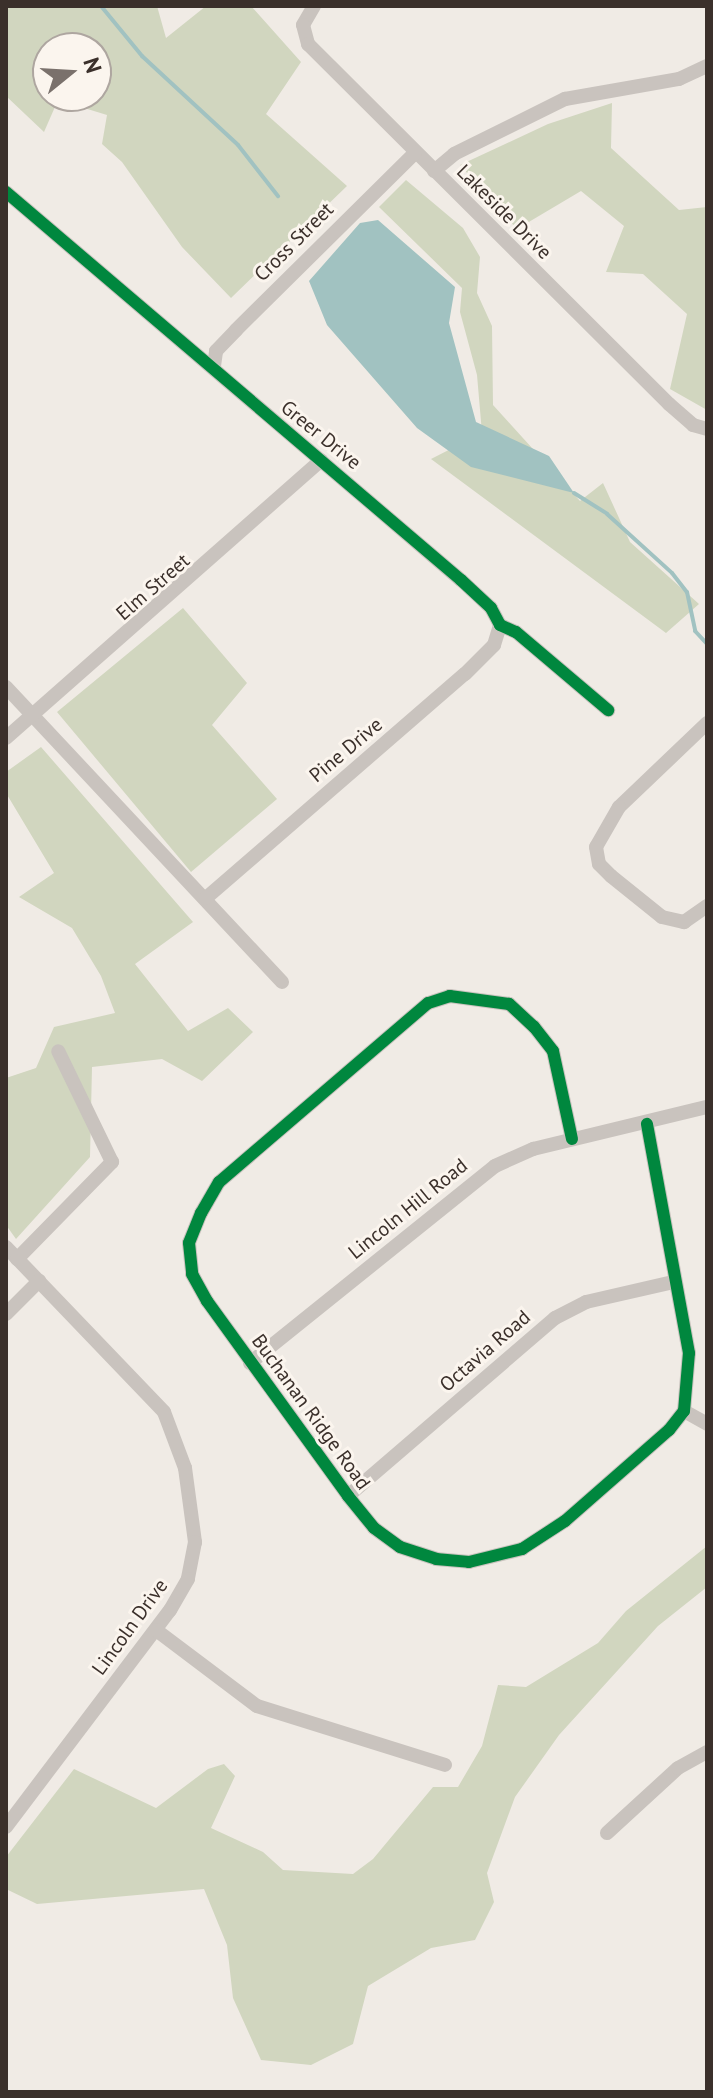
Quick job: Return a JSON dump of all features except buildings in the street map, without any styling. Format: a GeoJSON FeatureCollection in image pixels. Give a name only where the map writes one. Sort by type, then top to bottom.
{"type":"FeatureCollection","features":[{"type":"Feature","properties":{"kind":"street","name":"Lakeside Drive"},"geometry":{"type":"LineString","coordinates":[[314,6],[303,25],[308,44],[669,404],[693,425],[707,429]]}},
{"type":"Feature","properties":{"kind":"street"},"geometry":{"type":"LineString","coordinates":[[434,171],[454,154],[565,99],[679,79],[707,66]]}},
{"type":"Feature","properties":{"kind":"street","name":"Cross Street"},"geometry":{"type":"LineString","coordinates":[[214,366],[216,351],[415,153]]}},
{"type":"Feature","properties":{"kind":"street","name":"Greer Drive"},"geometry":{"type":"LineString","coordinates":[[6,192],[196,358],[214,366],[220,379],[321,460],[461,580],[491,608],[500,625],[516,632],[608,710]]}},
{"type":"Feature","properties":{"kind":"street","name":"Elm Street"},"geometry":{"type":"LineString","coordinates":[[6,738],[321,460]]}},
{"type":"Feature","properties":{"kind":"street","name":"Pine Drive"},"geometry":{"type":"LineString","coordinates":[[206,898],[465,674],[494,645],[500,625]]}},
{"type":"Feature","properties":{"kind":"street"},"geometry":{"type":"LineString","coordinates":[[6,687],[282,982]]}},
{"type":"Feature","properties":{"kind":"street"},"geometry":{"type":"LineString","coordinates":[[707,723],[619,807],[596,847],[605,870],[662,917],[684,922],[707,906]]}},
{"type":"Feature","properties":{"kind":"street","name":"Buchanan Ridge Road"},"geometry":{"type":"LineString","coordinates":[[572,1139],[553,1051],[534,1027],[509,1004],[482,996],[450,996],[428,1003],[219,1182],[201,1213],[189,1243],[192,1274],[250,1363],[374,1528],[400,1547],[436,1559],[469,1562],[522,1549],[565,1521],[669,1430],[684,1411]]}},
{"type":"Feature","properties":{"kind":"street"},"geometry":{"type":"LineString","coordinates":[[17,1259],[112,1162],[58,1051]]}},
{"type":"Feature","properties":{"kind":"street","name":"Lincoln Hill Road"},"geometry":{"type":"LineString","coordinates":[[250,1363],[466,1184],[533,1149],[647,1124],[707,1107]]}},
{"type":"Feature","properties":{"kind":"street"},"geometry":{"type":"LineString","coordinates":[[647,1124],[673,1282],[689,1353],[684,1411],[707,1424]]}},
{"type":"Feature","properties":{"kind":"street","name":"Lincoln Drive"},"geometry":{"type":"LineString","coordinates":[[6,1247],[156,1400],[179,1444],[195,1542],[188,1579],[156,1630],[6,1827]]}},
{"type":"Feature","properties":{"kind":"street"},"geometry":{"type":"LineString","coordinates":[[6,1314],[39,1281]]}},
{"type":"Feature","properties":{"kind":"street","name":"Octavia Road"},"geometry":{"type":"LineString","coordinates":[[348,1496],[555,1318],[586,1302],[673,1282]]}},
{"type":"Feature","properties":{"kind":"street"},"geometry":{"type":"LineString","coordinates":[[156,1630],[235,1692],[269,1711],[445,1765]]}},
{"type":"Feature","properties":{"kind":"street"},"geometry":{"type":"LineString","coordinates":[[607,1833],[678,1768],[707,1752]]}},
{"type":"Feature","properties":{"kind":"green space"},"geometry":{"type":"Polygon","coordinates":[[[6,6],[157,6],[166,38],[206,6],[251,6],[301,62],[266,114],[347,186],[231,298],[182,247],[122,162],[102,144],[107,115],[97,112],[112,112],[112,32],[32,32],[32,112],[53,112],[44,132],[6,96],[6,6]]]}},
{"type":"Feature","properties":{"kind":"green space"},"geometry":{"type":"Polygon","coordinates":[[[612,103],[611,148],[679,210],[707,207],[707,410],[670,389],[687,314],[643,274],[606,272],[624,226],[581,191],[517,229],[460,165],[548,124],[612,103]]]}},
{"type":"Feature","properties":{"kind":"green space"},"geometry":{"type":"Polygon","coordinates":[[[406,180],[463,228],[480,257],[477,293],[492,326],[493,405],[580,501],[603,483],[630,542],[699,604],[666,633],[431,459],[482,433],[477,375],[460,312],[462,288],[379,207],[406,180]]]}},
{"type":"Feature","properties":{"kind":"green space"},"geometry":{"type":"Polygon","coordinates":[[[183,608],[247,683],[212,725],[277,799],[191,872],[57,712],[183,608]]]}},
{"type":"Feature","properties":{"kind":"green space"},"geometry":{"type":"Polygon","coordinates":[[[41,747],[193,922],[135,964],[188,1031],[228,1008],[253,1032],[202,1081],[162,1059],[92,1067],[90,1157],[16,1239],[6,1225],[6,1078],[36,1068],[54,1027],[115,1013],[101,976],[72,928],[19,897],[54,873],[6,793],[6,772],[41,747]]]}},
{"type":"Feature","properties":{"kind":"green space"},"geometry":{"type":"Polygon","coordinates":[[[707,1546],[707,1587],[658,1626],[559,1735],[515,1797],[487,1873],[494,1902],[475,1940],[431,1948],[368,1986],[353,2044],[311,2065],[261,2060],[233,1998],[227,1945],[204,1889],[37,1904],[6,1889],[6,1857],[74,1769],[156,1808],[208,1769],[224,1764],[235,1776],[211,1828],[263,1852],[283,1870],[353,1874],[373,1859],[433,1787],[458,1787],[482,1746],[498,1685],[526,1687],[598,1643],[626,1611],[707,1546]]]}},
{"type":"Feature","properties":{"kind":"water"},"geometry":{"type":"Polygon","coordinates":[[[378,220],[455,287],[449,323],[476,422],[549,456],[574,493],[471,467],[417,428],[327,325],[309,281],[360,223],[378,220]]]}},
{"type":"Feature","properties":{"kind":"waterway"},"geometry":{"type":"LineString","coordinates":[[101,6],[142,56],[238,145],[278,196]]}},
{"type":"Feature","properties":{"kind":"waterway"},"geometry":{"type":"LineString","coordinates":[[574,493],[607,514],[672,573],[687,592],[695,631],[707,644]]}},
{"type":"Feature","properties":{"kind":"cycle path"},"geometry":{"type":"LineString","coordinates":[[6,192],[461,580],[491,608],[500,625],[516,632],[608,710]]}},
{"type":"Feature","properties":{"kind":"cycle path"},"geometry":{"type":"LineString","coordinates":[[572,1139],[553,1051],[534,1027],[509,1004],[450,996],[428,1003],[219,1182],[201,1213],[189,1243],[192,1274],[207,1301],[348,1496],[374,1528],[400,1547],[436,1559],[469,1562],[522,1549],[565,1521],[669,1430],[684,1411],[689,1353],[647,1124]]}}]}
